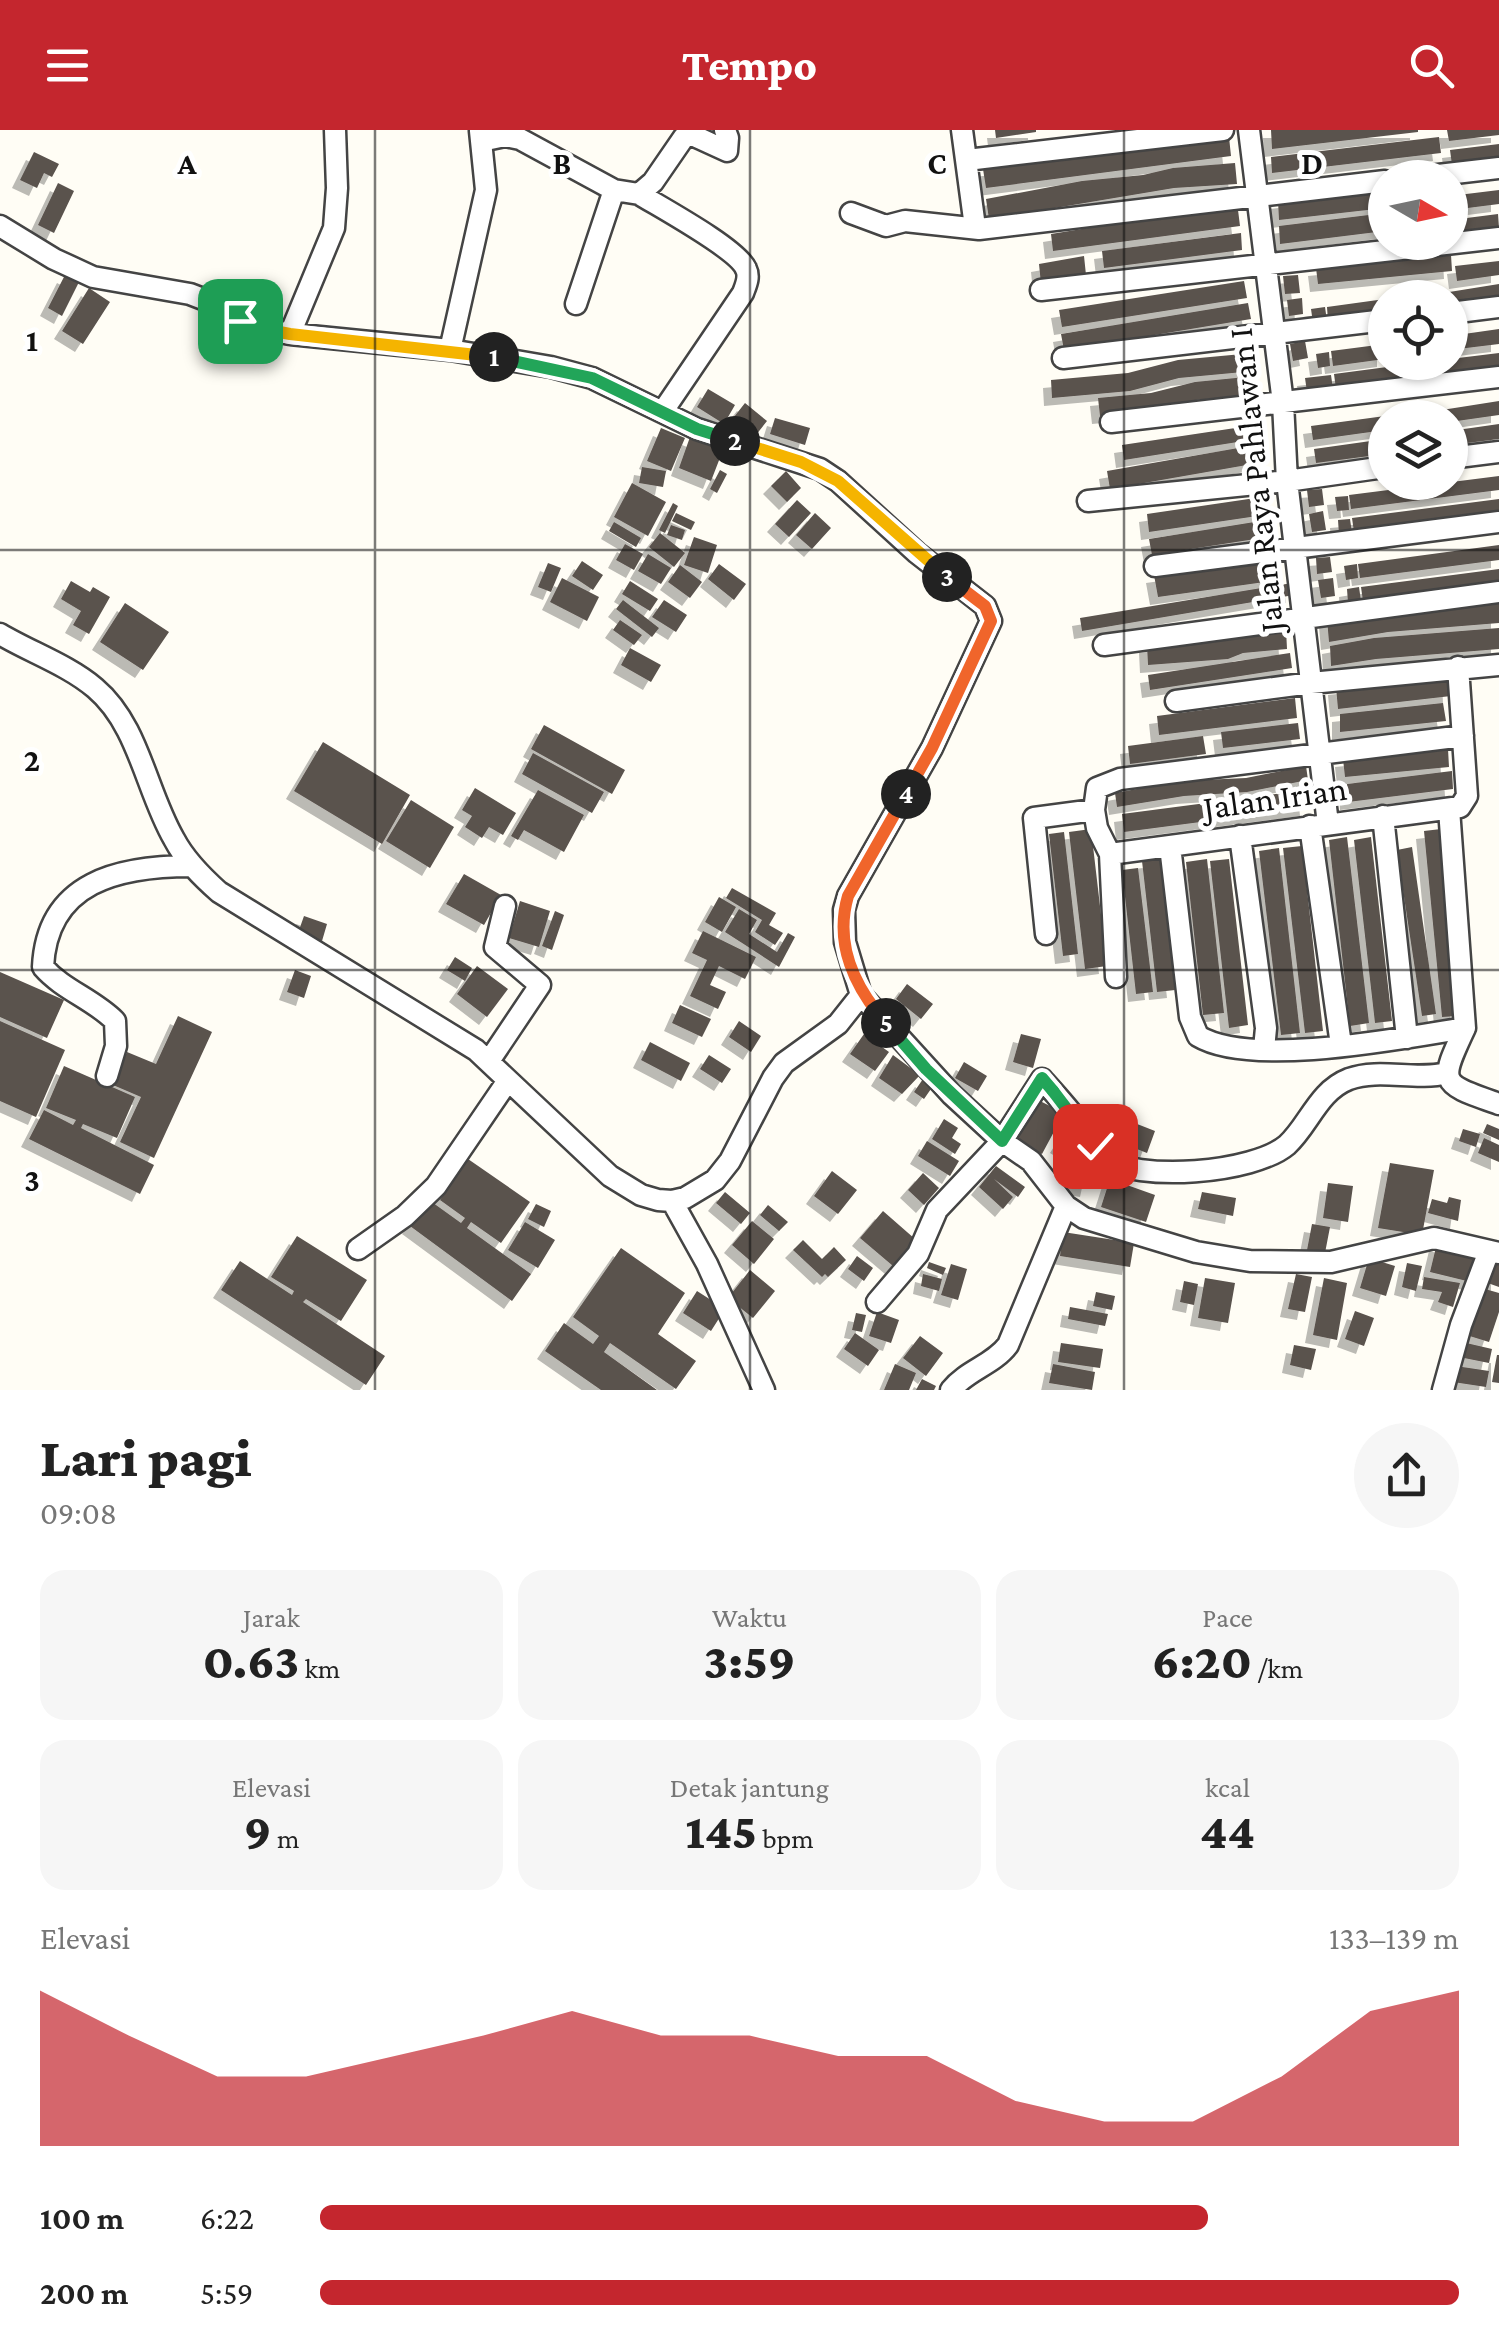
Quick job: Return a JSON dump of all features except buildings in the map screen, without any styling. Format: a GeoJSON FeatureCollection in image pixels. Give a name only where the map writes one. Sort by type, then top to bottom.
{"type":"FeatureCollection","features":[{"type":"Feature","properties":{"kind":"street"},"geometry":{"type":"LineString","coordinates":[[290,334],[334,228],[335,130]]}},
{"type":"Feature","properties":{"kind":"street"},"geometry":{"type":"LineString","coordinates":[[638,194],[654,182],[684,137],[692,135],[727,151],[725,130]]}},
{"type":"Feature","properties":{"kind":"street"},"geometry":{"type":"LineString","coordinates":[[962,130],[975,227]]}},
{"type":"Feature","properties":{"kind":"street"},"geometry":{"type":"LineString","coordinates":[[967,160],[1223,130]]}},
{"type":"Feature","properties":{"kind":"street","name":"Jalan Raya Pahlawan I"},"geometry":{"type":"LineString","coordinates":[[1249,130],[1283,403],[1287,481],[1319,752],[1319,825],[1340,1046]]}},
{"type":"Feature","properties":{"kind":"street"},"geometry":{"type":"LineString","coordinates":[[450,350],[486,190],[481,136],[520,139],[614,190],[638,194],[744,264],[748,274],[743,293],[662,412]]}},
{"type":"Feature","properties":{"kind":"street"},"geometry":{"type":"LineString","coordinates":[[1468,172],[1499,168]]}},
{"type":"Feature","properties":{"kind":"street"},"geometry":{"type":"LineString","coordinates":[[851,214],[886,226],[905,221],[990,228],[1368,182]]}},
{"type":"Feature","properties":{"kind":"street"},"geometry":{"type":"LineString","coordinates":[[576,304],[614,190]]}},
{"type":"Feature","properties":{"kind":"street"},"geometry":{"type":"LineString","coordinates":[[0,226],[93,277],[190,294],[216,304],[246,325],[290,334],[450,350],[574,373],[697,429],[820,469],[838,481],[990,613],[989,630],[932,748],[848,896],[844,910],[845,942],[861,995],[926,1069],[1002,1141],[1037,1167],[1066,1206],[1084,1218],[1196,1252],[1250,1261],[1331,1262],[1434,1238],[1494,1252],[1462,1324],[1443,1390]]}},
{"type":"Feature","properties":{"kind":"street"},"geometry":{"type":"LineString","coordinates":[[1040,290],[1499,238]]}},
{"type":"Feature","properties":{"kind":"street"},"geometry":{"type":"LineString","coordinates":[[1468,310],[1499,307]]}},
{"type":"Feature","properties":{"kind":"street"},"geometry":{"type":"LineString","coordinates":[[1063,358],[1368,322]]}},
{"type":"Feature","properties":{"kind":"street"},"geometry":{"type":"LineString","coordinates":[[1111,422],[1499,377]]}},
{"type":"Feature","properties":{"kind":"street"},"geometry":{"type":"LineString","coordinates":[[1468,456],[1499,452]]}},
{"type":"Feature","properties":{"kind":"street"},"geometry":{"type":"LineString","coordinates":[[1088,501],[1368,470]]}},
{"type":"Feature","properties":{"kind":"street"},"geometry":{"type":"LineString","coordinates":[[1155,566],[1499,522]]}},
{"type":"Feature","properties":{"kind":"street"},"geometry":{"type":"LineString","coordinates":[[1104,645],[1499,592]]}},
{"type":"Feature","properties":{"kind":"street"},"geometry":{"type":"LineString","coordinates":[[0,634],[94,687],[111,706],[128,732],[174,840],[192,866],[219,892],[489,1060],[507,1082],[624,1186],[640,1194],[672,1202],[715,1180],[730,1161],[784,1063],[838,1024],[861,995]]}},
{"type":"Feature","properties":{"kind":"street"},"geometry":{"type":"LineString","coordinates":[[1176,700],[1499,665]]}},
{"type":"Feature","properties":{"kind":"street"},"geometry":{"type":"LineString","coordinates":[[1458,668],[1467,796],[1460,807],[1449,809],[1465,1019],[1447,1073],[1454,1085],[1499,1104]]}},
{"type":"Feature","properties":{"kind":"street"},"geometry":{"type":"LineString","coordinates":[[1116,976],[1110,854],[1097,828],[1097,788],[1106,782],[1463,736]]}},
{"type":"Feature","properties":{"kind":"street","name":"Jalan Irian"},"geometry":{"type":"LineString","coordinates":[[1110,854],[1449,809]]}},
{"type":"Feature","properties":{"kind":"street"},"geometry":{"type":"LineString","coordinates":[[1046,934],[1033,820],[1039,815],[1094,810]]}},
{"type":"Feature","properties":{"kind":"street"},"geometry":{"type":"LineString","coordinates":[[1382,816],[1406,1038]]}},
{"type":"Feature","properties":{"kind":"street"},"geometry":{"type":"LineString","coordinates":[[1240,836],[1266,1028],[1264,1049]]}},
{"type":"Feature","properties":{"kind":"street"},"geometry":{"type":"LineString","coordinates":[[1170,846],[1192,1028],[1198,1036],[1224,1048],[1340,1046],[1406,1038],[1465,1019]]}},
{"type":"Feature","properties":{"kind":"street"},"geometry":{"type":"LineString","coordinates":[[107,1076],[116,1046],[115,1020],[91,1000],[54,980],[43,967],[49,929],[57,912],[76,895],[112,876],[146,866],[192,866]]}},
{"type":"Feature","properties":{"kind":"street"},"geometry":{"type":"LineString","coordinates":[[489,1060],[540,985],[495,947],[505,906]]}},
{"type":"Feature","properties":{"kind":"street"},"geometry":{"type":"LineString","coordinates":[[877,1302],[918,1254],[937,1210],[1002,1141],[1042,1078],[1088,1133],[1098,1154],[1107,1160],[1134,1167],[1202,1173],[1237,1166],[1286,1145],[1326,1094],[1344,1082],[1377,1074],[1414,1078],[1447,1073]]}},
{"type":"Feature","properties":{"kind":"street"},"geometry":{"type":"LineString","coordinates":[[358,1249],[405,1216],[436,1186],[507,1082]]}},
{"type":"Feature","properties":{"kind":"street"},"geometry":{"type":"LineString","coordinates":[[672,1202],[707,1264],[764,1390]]}},
{"type":"Feature","properties":{"kind":"street"},"geometry":{"type":"LineString","coordinates":[[951,1390],[966,1374],[998,1357],[1008,1345],[1042,1272],[1066,1206]]}},
{"type":"Feature","properties":{"kind":"route"},"geometry":{"type":"LineString","coordinates":[[240,321],[290,334],[450,350],[592,378],[697,429],[820,469],[985,606],[991,621],[986,637],[932,748],[848,896],[843,925],[848,958],[861,995],[926,1069],[1002,1141],[1042,1078],[1095,1146]]}}]}
